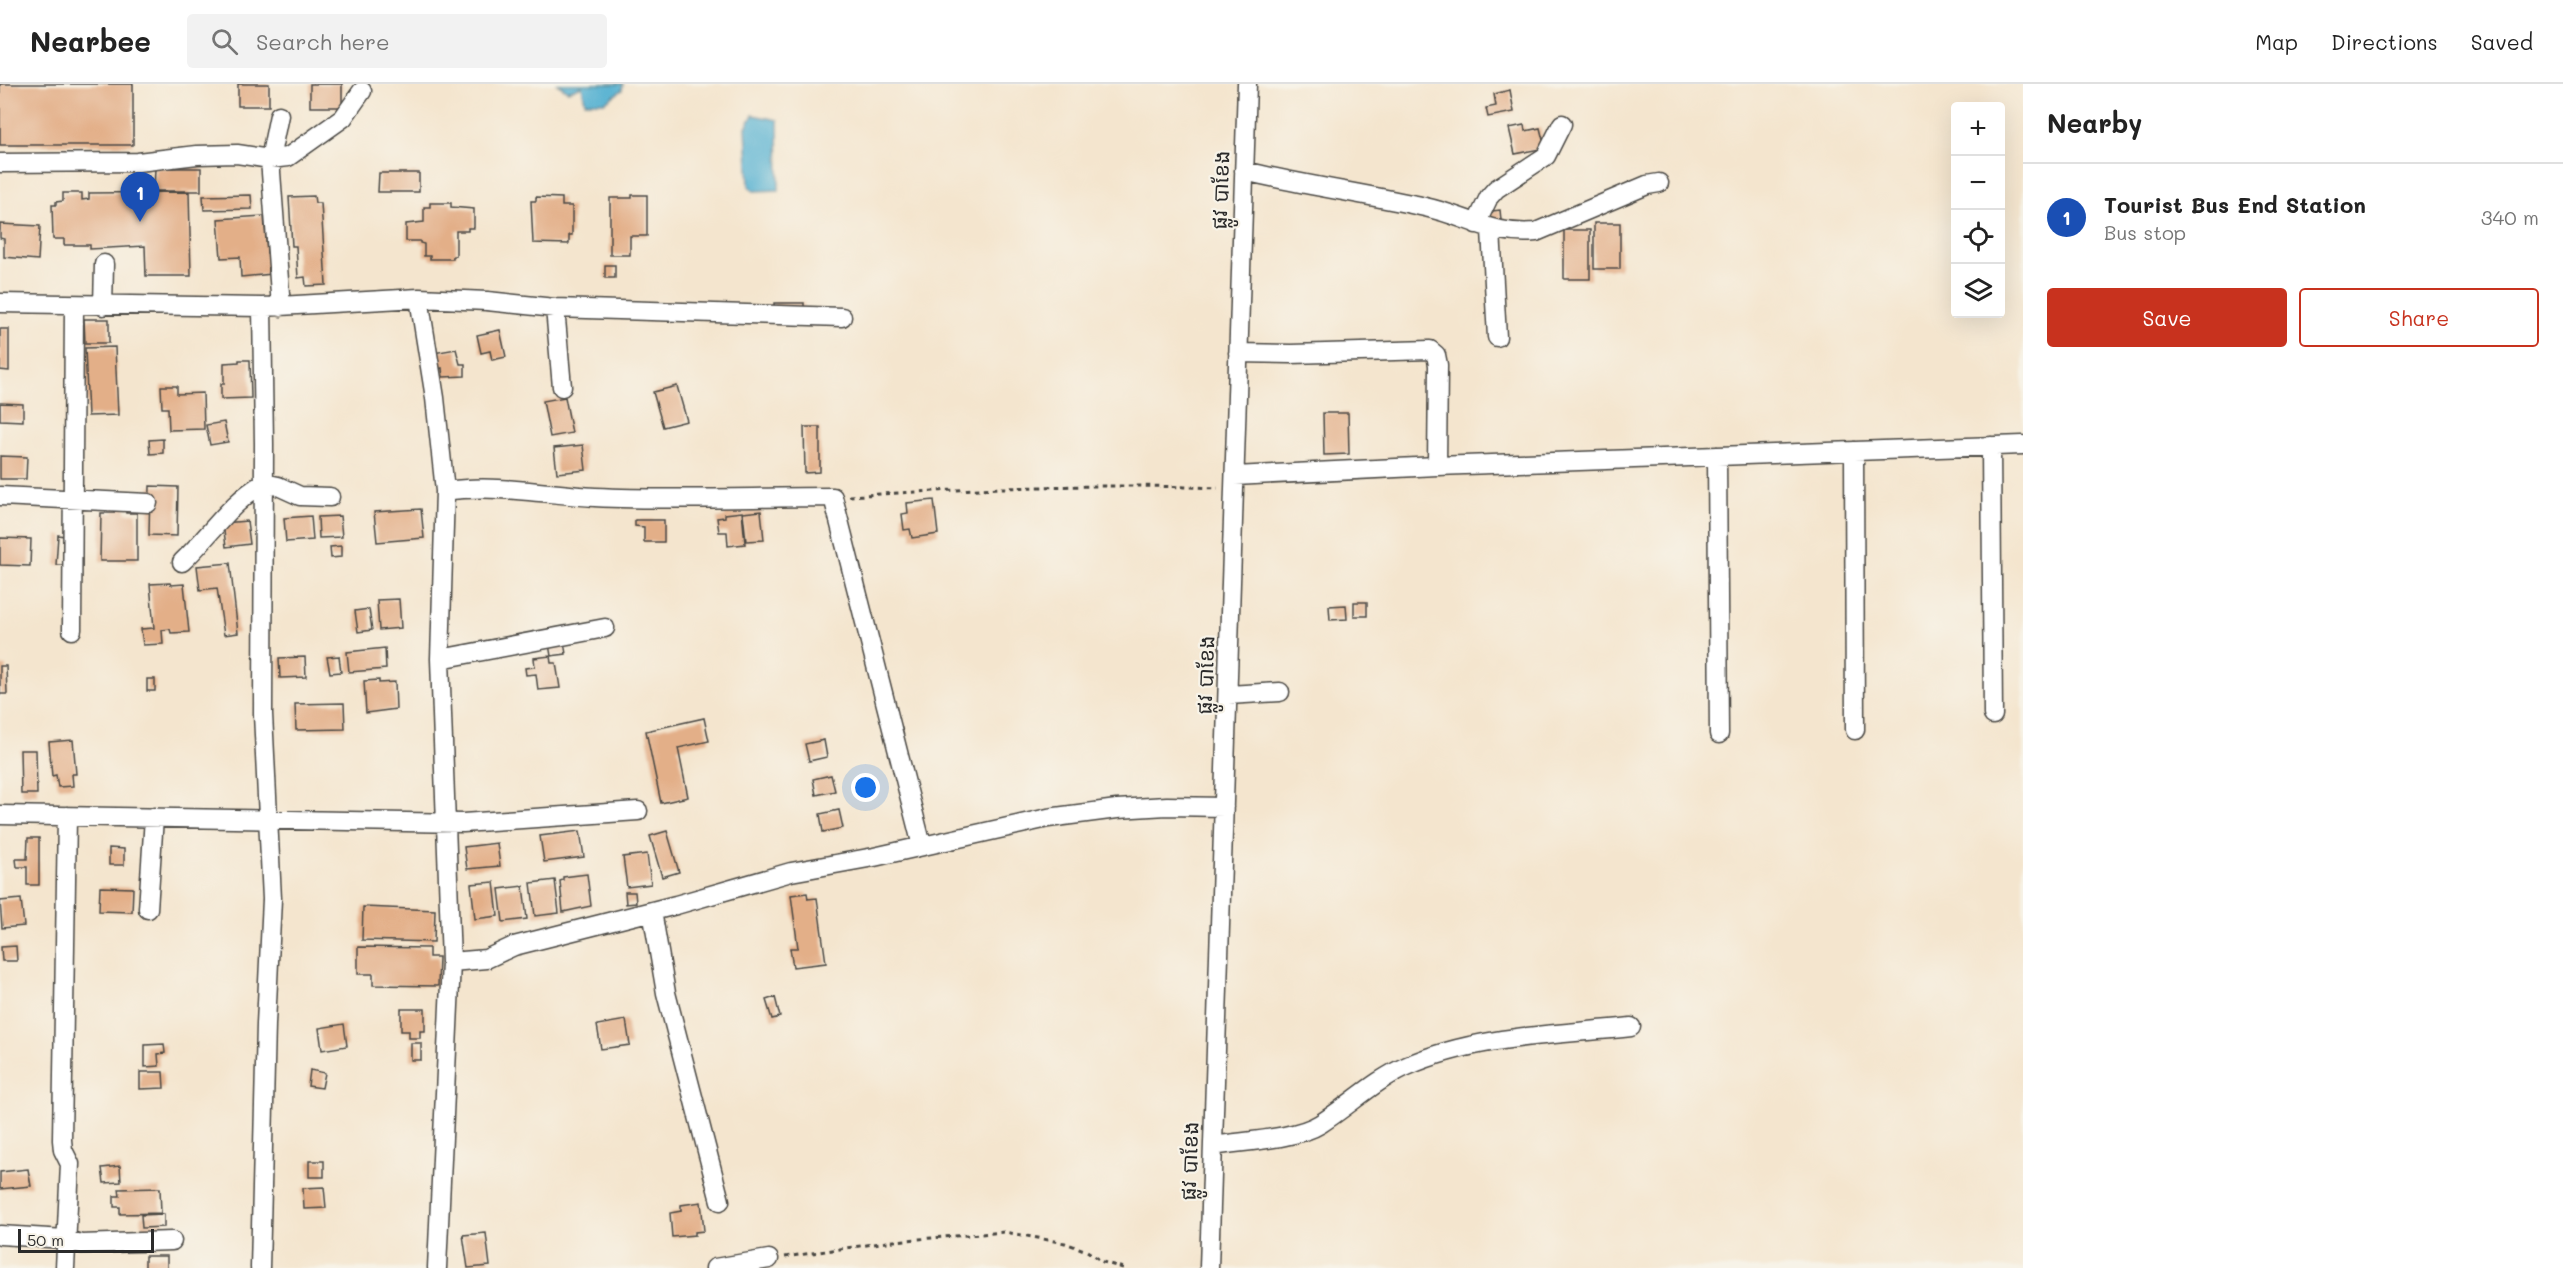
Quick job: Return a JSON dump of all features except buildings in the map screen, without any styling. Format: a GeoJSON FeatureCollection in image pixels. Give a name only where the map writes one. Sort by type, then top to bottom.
{"type":"FeatureCollection","features":[{"type":"Feature","properties":{"kind":"street","name":"ផ្លូវ បាខែង"},"geometry":{"type":"LineString","coordinates":[[1209,1268],[1247,84]]}},
{"type":"Feature","properties":{"kind":"street"},"geometry":{"type":"LineString","coordinates":[[0,163],[138,162],[227,154],[270,159],[288,157],[343,118],[362,91]]}},
{"type":"Feature","properties":{"kind":"street"},"geometry":{"type":"LineString","coordinates":[[279,115],[270,159],[281,307]]}},
{"type":"Feature","properties":{"kind":"street"},"geometry":{"type":"LineString","coordinates":[[1497,337],[1484,227],[1489,196],[1546,156],[1562,124]]}},
{"type":"Feature","properties":{"kind":"street"},"geometry":{"type":"LineString","coordinates":[[1244,171],[1424,207],[1484,227],[1536,232],[1647,185],[1659,183]]}},
{"type":"Feature","properties":{"kind":"street"},"geometry":{"type":"LineString","coordinates":[[103,306],[104,264]]}},
{"type":"Feature","properties":{"kind":"street"},"geometry":{"type":"LineString","coordinates":[[419,298],[435,398],[445,491],[440,659],[444,821],[448,853],[451,962],[437,1268]]}},
{"type":"Feature","properties":{"kind":"street"},"geometry":{"type":"LineString","coordinates":[[0,303],[281,307],[419,298],[487,301],[555,308],[842,317]]}},
{"type":"Feature","properties":{"kind":"street"},"geometry":{"type":"LineString","coordinates":[[72,630],[74,305]]}},
{"type":"Feature","properties":{"kind":"street"},"geometry":{"type":"LineString","coordinates":[[260,1268],[266,1024],[272,899],[263,714],[262,307]]}},
{"type":"Feature","properties":{"kind":"street"},"geometry":{"type":"LineString","coordinates":[[555,308],[562,387]]}},
{"type":"Feature","properties":{"kind":"street"},"geometry":{"type":"LineString","coordinates":[[1238,353],[1328,354],[1430,350],[1436,355],[1438,365],[1437,466]]}},
{"type":"Feature","properties":{"kind":"street"},"geometry":{"type":"LineString","coordinates":[[1234,483],[1437,466],[2023,445]]}},
{"type":"Feature","properties":{"kind":"street"},"geometry":{"type":"LineString","coordinates":[[1991,446],[1993,715]]}},
{"type":"Feature","properties":{"kind":"street"},"geometry":{"type":"LineString","coordinates":[[1854,451],[1855,730]]}},
{"type":"Feature","properties":{"kind":"street"},"geometry":{"type":"LineString","coordinates":[[1717,456],[1719,734]]}},
{"type":"Feature","properties":{"kind":"street"},"geometry":{"type":"LineString","coordinates":[[182,562],[204,542],[238,501],[264,483],[278,486],[300,496],[330,497]]}},
{"type":"Feature","properties":{"kind":"street"},"geometry":{"type":"LineString","coordinates":[[445,491],[500,488],[594,497],[639,498],[833,497],[922,846]]}},
{"type":"Feature","properties":{"kind":"street"},"geometry":{"type":"LineString","coordinates":[[0,496],[148,503]]}},
{"type":"Feature","properties":{"kind":"street"},"geometry":{"type":"LineString","coordinates":[[440,659],[605,628]]}},
{"type":"Feature","properties":{"kind":"street"},"geometry":{"type":"LineString","coordinates":[[1228,696],[1280,692]]}},
{"type":"Feature","properties":{"kind":"street"},"geometry":{"type":"LineString","coordinates":[[451,962],[486,959],[522,944],[652,911],[790,872],[1083,812],[1167,806],[1224,807]]}},
{"type":"Feature","properties":{"kind":"street"},"geometry":{"type":"LineString","coordinates":[[0,815],[464,823],[638,811]]}},
{"type":"Feature","properties":{"kind":"street"},"geometry":{"type":"LineString","coordinates":[[65,1268],[70,1172],[62,1140],[67,816]]}},
{"type":"Feature","properties":{"kind":"street"},"geometry":{"type":"LineString","coordinates":[[148,909],[153,817]]}},
{"type":"Feature","properties":{"kind":"street"},"geometry":{"type":"LineString","coordinates":[[652,911],[666,993],[720,1201]]}},
{"type":"Feature","properties":{"kind":"street"},"geometry":{"type":"LineString","coordinates":[[1214,1146],[1301,1132],[1319,1125],[1369,1087],[1408,1066],[1481,1043],[1631,1027]]}},
{"type":"Feature","properties":{"kind":"street"},"geometry":{"type":"LineString","coordinates":[[0,1235],[65,1239],[81,1244],[172,1241]]}},
{"type":"Feature","properties":{"kind":"street"},"geometry":{"type":"LineString","coordinates":[[715,1268],[769,1259]]}},
{"type":"Feature","properties":{"kind":"path"},"geometry":{"type":"LineString","coordinates":[[833,497],[958,489],[1234,483]]}},
{"type":"Feature","properties":{"kind":"path"},"geometry":{"type":"LineString","coordinates":[[769,1259],[894,1241],[1005,1232],[1065,1243],[1087,1251],[1103,1262],[1123,1268]]}},
{"type":"Feature","properties":{"kind":"water"},"geometry":{"type":"Polygon","coordinates":[[[557,84],[623,84],[622,90],[605,102],[585,102],[582,86],[568,91],[557,84]]]}},
{"type":"Feature","properties":{"kind":"water"},"geometry":{"type":"Polygon","coordinates":[[[753,115],[778,120],[779,190],[754,191],[749,186],[746,127],[753,115]]]}},
{"type":"Feature","properties":{"kind":"place","name":"Tourist Bus End Station"},"geometry":{"type":"Point","coordinates":[140,222]}}]}
